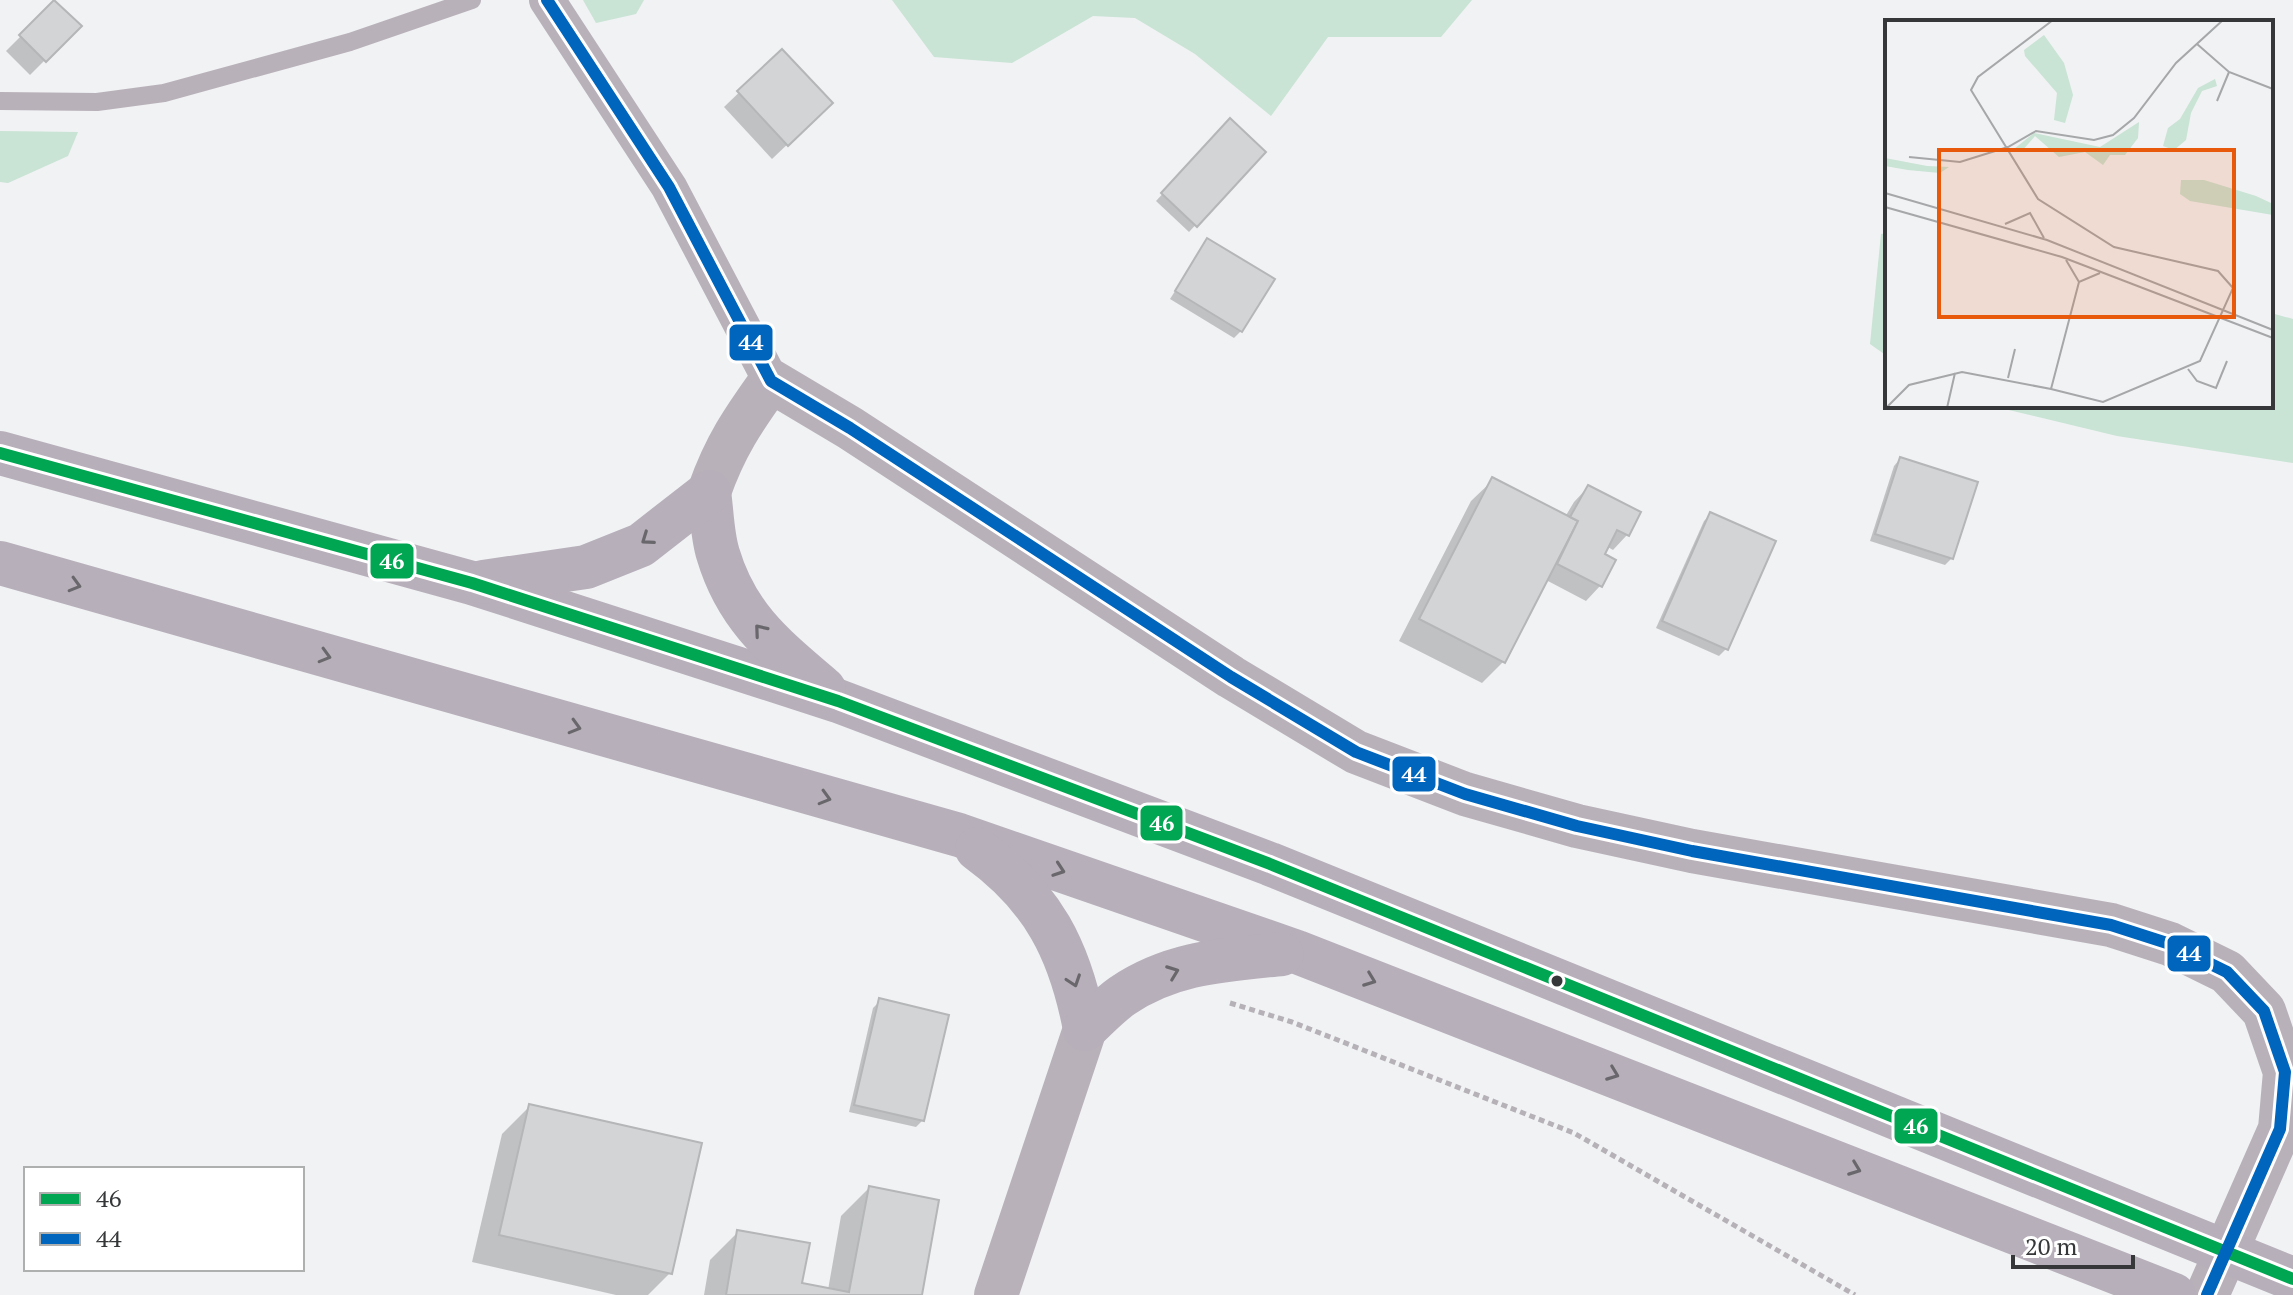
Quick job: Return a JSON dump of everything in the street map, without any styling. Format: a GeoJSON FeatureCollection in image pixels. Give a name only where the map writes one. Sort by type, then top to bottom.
{"type":"FeatureCollection","features":[{"type":"Feature","properties":{"kind":"highway"},"geometry":{"type":"LineString","coordinates":[[0,453],[472,583],[838,701],[1270,864],[2293,1279]]}},
{"type":"Feature","properties":{"kind":"highway"},"geometry":{"type":"LineString","coordinates":[[472,583],[586,567],[641,545],[709,492]]}},
{"type":"Feature","properties":{"kind":"highway"},"geometry":{"type":"LineString","coordinates":[[709,492],[717,552],[737,602],[773,646],[838,701]]}},
{"type":"Feature","properties":{"kind":"highway"},"geometry":{"type":"LineString","coordinates":[[0,563],[959,835],[1297,952],[2174,1295]]}},
{"type":"Feature","properties":{"kind":"highway"},"geometry":{"type":"LineString","coordinates":[[959,835],[1002,867],[1044,916],[1077,986],[1085,1029]]}},
{"type":"Feature","properties":{"kind":"highway"},"geometry":{"type":"LineString","coordinates":[[1085,1029],[1120,996],[1198,962],[1297,952]]}},
{"type":"Feature","properties":{"kind":"street"},"geometry":{"type":"LineString","coordinates":[[547,0],[669,187],[771,381],[850,428],[1231,677],[1356,752],[1465,794],[1577,826],[1692,851],[2111,925],[2170,944],[2227,972],[2264,1011],[2285,1072],[2280,1129],[2207,1295]]}},
{"type":"Feature","properties":{"kind":"street"},"geometry":{"type":"LineString","coordinates":[[709,492],[721,456],[732,436],[771,381]]}},
{"type":"Feature","properties":{"kind":"street"},"geometry":{"type":"LineString","coordinates":[[996,1295],[1085,1029]]}},
{"type":"Feature","properties":{"kind":"lane"},"geometry":{"type":"LineString","coordinates":[[0,101],[97,102],[164,93],[350,42],[472,0]]}},
{"type":"Feature","properties":{"kind":"path"},"geometry":{"type":"LineString","coordinates":[[1222,1001],[1292,1022],[1574,1133],[1855,1295]]}},
{"type":"Feature","properties":{"kind":"green space"},"geometry":{"type":"Polygon","coordinates":[[[583,0],[644,0],[636,14],[596,23],[583,0]]]}},
{"type":"Feature","properties":{"kind":"green space"},"geometry":{"type":"Polygon","coordinates":[[[892,0],[1472,0],[1441,37],[1328,37],[1271,116],[1195,54],[1135,18],[1093,16],[1012,63],[934,57],[892,0]]]}},
{"type":"Feature","properties":{"kind":"green space"},"geometry":{"type":"Polygon","coordinates":[[[0,131],[78,132],[68,156],[8,183],[0,182],[0,131]]]}},
{"type":"Feature","properties":{"kind":"green space"},"geometry":{"type":"Polygon","coordinates":[[[1885,233],[1885,355],[1870,344],[1881,234],[1885,233]]]}},
{"type":"Feature","properties":{"kind":"green space"},"geometry":{"type":"Polygon","coordinates":[[[2273,314],[2293,319],[2293,463],[2117,436],[2000,408],[2273,408],[2273,314]]]}},
{"type":"Feature","properties":{"kind":"building"},"geometry":{"type":"Polygon","coordinates":[[[54,0],[82,26],[46,62],[19,35],[54,0]]]}},
{"type":"Feature","properties":{"kind":"building"},"geometry":{"type":"Polygon","coordinates":[[[782,49],[833,103],[788,146],[737,91],[782,49]]]}},
{"type":"Feature","properties":{"kind":"building"},"geometry":{"type":"Polygon","coordinates":[[[1230,118],[1266,152],[1197,227],[1161,193],[1230,118]]]}},
{"type":"Feature","properties":{"kind":"building"},"geometry":{"type":"Polygon","coordinates":[[[1207,238],[1275,279],[1242,332],[1175,291],[1207,238]]]}},
{"type":"Feature","properties":{"kind":"building"},"geometry":{"type":"Polygon","coordinates":[[[1900,457],[1978,482],[1953,559],[1875,534],[1900,457]]]}},
{"type":"Feature","properties":{"kind":"building"},"geometry":{"type":"Polygon","coordinates":[[[1492,477],[1578,521],[1505,663],[1419,619],[1492,477]]]}},
{"type":"Feature","properties":{"kind":"building"},"geometry":{"type":"Polygon","coordinates":[[[1588,485],[1641,512],[1629,536],[1617,530],[1605,554],[1616,560],[1602,587],[1557,564],[1578,521],[1570,517],[1588,485]]]}},
{"type":"Feature","properties":{"kind":"building"},"geometry":{"type":"Polygon","coordinates":[[[1710,512],[1776,541],[1728,650],[1662,621],[1710,512]]]}},
{"type":"Feature","properties":{"kind":"building"},"geometry":{"type":"Polygon","coordinates":[[[879,998],[949,1015],[924,1121],[854,1105],[879,998]]]}},
{"type":"Feature","properties":{"kind":"building"},"geometry":{"type":"Polygon","coordinates":[[[529,1104],[702,1143],[672,1274],[499,1235],[529,1104]]]}},
{"type":"Feature","properties":{"kind":"building"},"geometry":{"type":"Polygon","coordinates":[[[869,1186],[939,1200],[922,1295],[726,1295],[737,1230],[810,1243],[802,1283],[849,1292],[869,1186]]]}},
{"type":"Feature","properties":{"kind":"transit line","name":"44"},"geometry":{"type":"LineString","coordinates":[[547,0],[669,187],[771,381],[850,428],[1231,677],[1356,752],[1465,794],[1577,826],[1692,851],[2111,925],[2170,944],[2227,972],[2264,1011],[2285,1072],[2280,1129],[2207,1295]]}},
{"type":"Feature","properties":{"kind":"transit line","name":"46"},"geometry":{"type":"LineString","coordinates":[[0,453],[472,583],[838,701],[1270,864],[2293,1279]]}}]}
